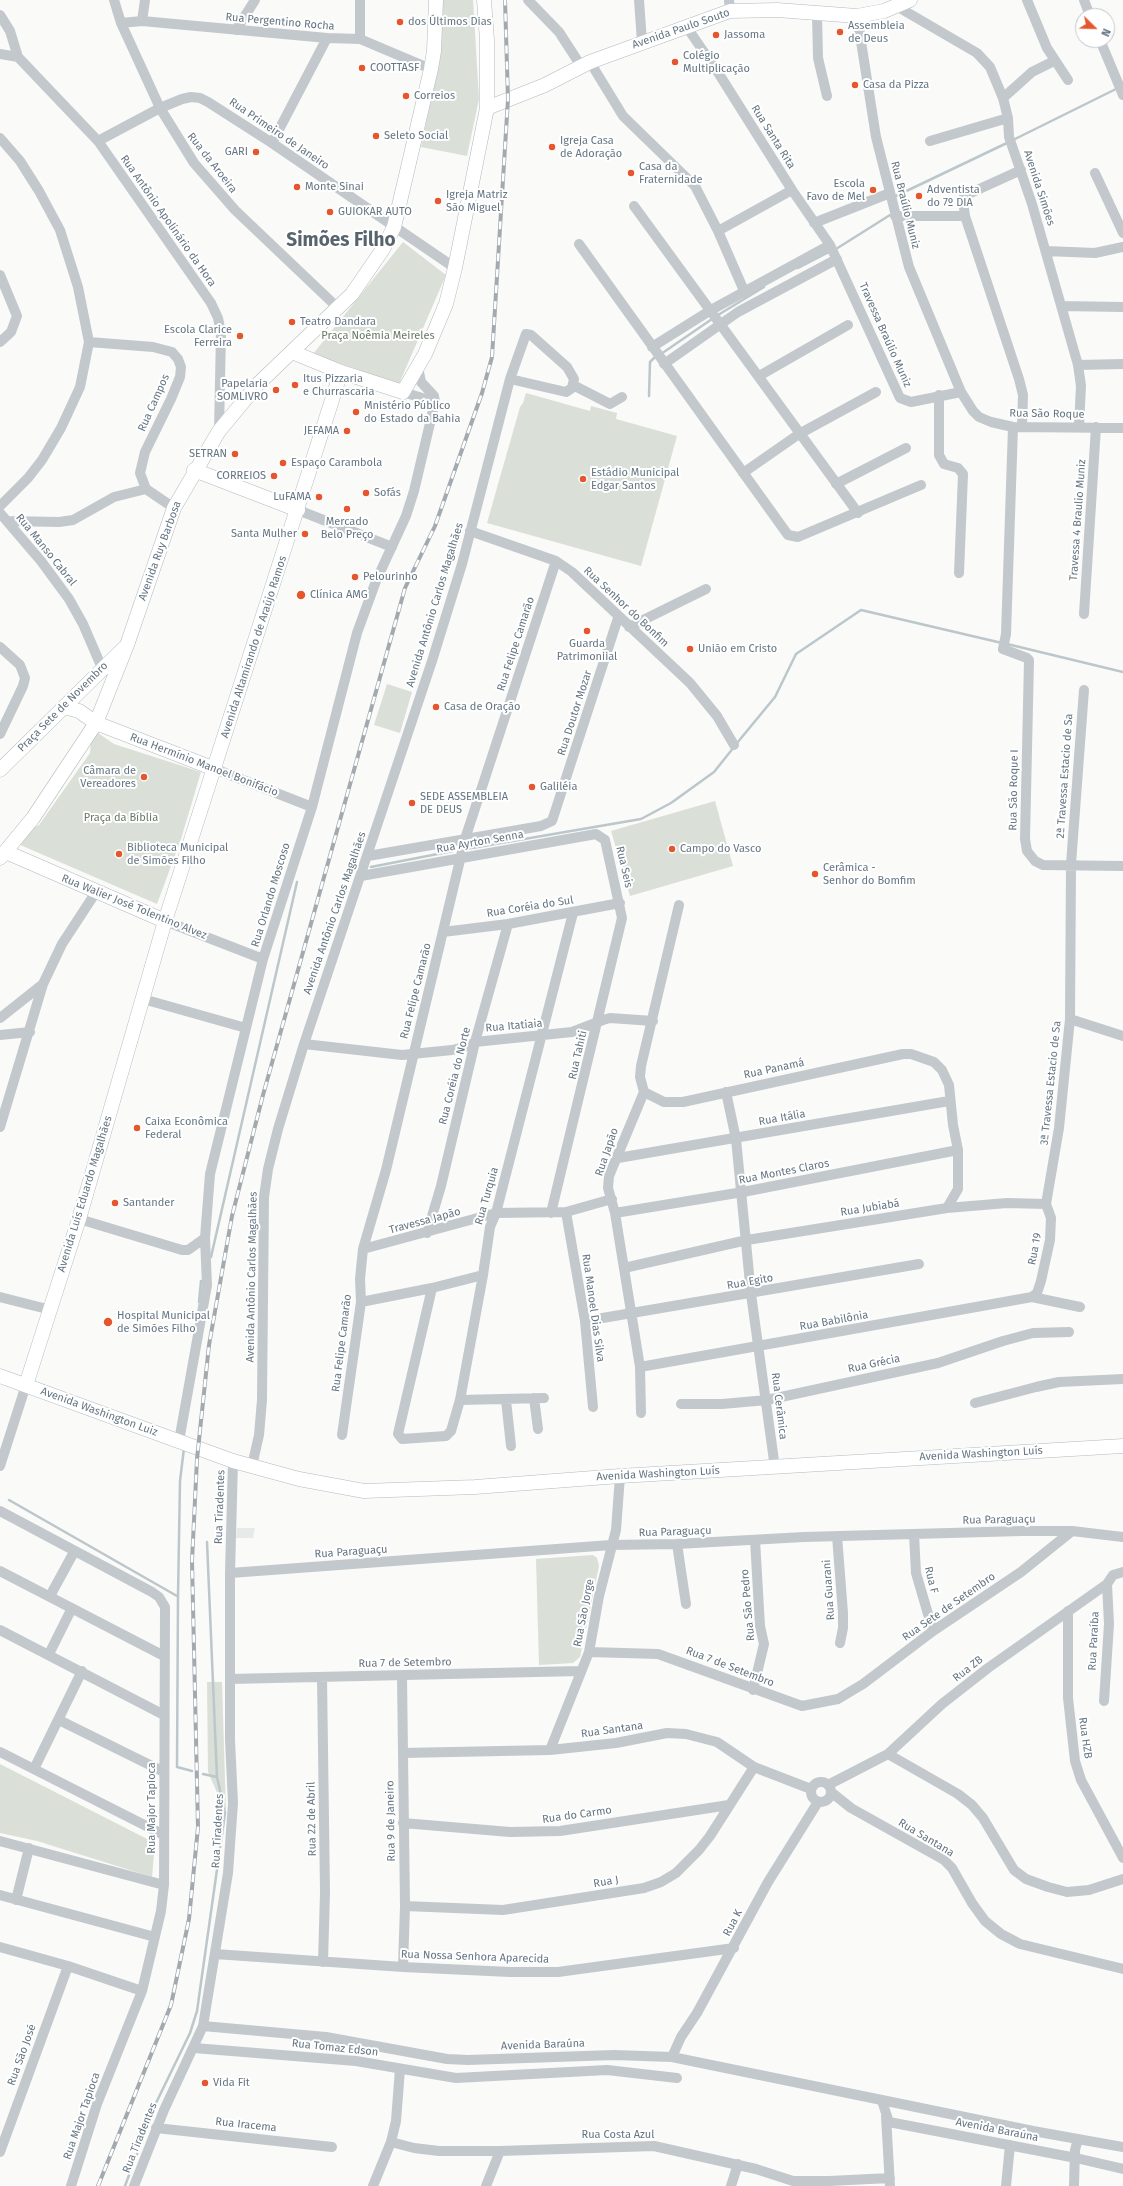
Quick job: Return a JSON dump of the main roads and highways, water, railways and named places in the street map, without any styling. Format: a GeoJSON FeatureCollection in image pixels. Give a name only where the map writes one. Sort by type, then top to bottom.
{"type":"FeatureCollection","features":[{"type":"Feature","properties":{"kind":"main road","name":"Avenida Ruy Barbosa"},"geometry":{"type":"LineString","coordinates":[[3,855],[52,789],[96,723],[127,645],[174,508],[194,470],[219,431],[258,384],[352,294],[371,269],[394,226],[431,69],[434,51],[436,0]]}},
{"type":"Feature","properties":{"kind":"main road"},"geometry":{"type":"LineString","coordinates":[[292,352],[341,372],[403,392],[418,367],[436,329],[455,268],[488,108],[487,40],[484,0]]}},
{"type":"Feature","properties":{"kind":"main road","name":"Avenida Paulo Souto"},"geometry":{"type":"LineString","coordinates":[[488,108],[545,85],[585,64],[686,26],[729,6],[857,16],[872,14],[898,6],[910,0]]}},
{"type":"Feature","properties":{"kind":"main road","name":"Avenida Altamirando de Araújo Ramos"},"geometry":{"type":"LineString","coordinates":[[165,921],[341,372]]}},
{"type":"Feature","properties":{"kind":"main road"},"geometry":{"type":"LineString","coordinates":[[194,470],[298,510]]}},
{"type":"Feature","properties":{"kind":"main road","name":"Praça Sete de Novembro"},"geometry":{"type":"LineString","coordinates":[[0,770],[127,645]]}},
{"type":"Feature","properties":{"kind":"main road","name":"Rua Hermínio Manoel Bonifácio"},"geometry":{"type":"LineString","coordinates":[[64,706],[79,711],[96,723],[215,768]]}},
{"type":"Feature","properties":{"kind":"main road","name":"Rua Walier José Tolentino Alvez"},"geometry":{"type":"LineString","coordinates":[[3,855],[165,921]]}},
{"type":"Feature","properties":{"kind":"main road","name":"Avenida Luís Eduardo Magalhães"},"geometry":{"type":"LineString","coordinates":[[26,1385],[79,1219],[165,921]]}},
{"type":"Feature","properties":{"kind":"main road","name":"Avenida Washington Luiz"},"geometry":{"type":"LineString","coordinates":[[0,1376],[188,1444]]}},
{"type":"Feature","properties":{"kind":"main road","name":"Avenida Washington Luís"},"geometry":{"type":"LineString","coordinates":[[188,1444],[233,1461],[299,1479],[364,1491],[475,1487],[620,1476],[775,1468],[1123,1446]]}},
{"type":"Feature","properties":{"kind":"waterway"},"geometry":{"type":"LineString","coordinates":[[1013,140],[1118,88]]}},
{"type":"Feature","properties":{"kind":"waterway"},"geometry":{"type":"LineString","coordinates":[[896,196],[1009,142]]}},
{"type":"Feature","properties":{"kind":"waterway"},"geometry":{"type":"LineString","coordinates":[[836,249],[890,215]]}},
{"type":"Feature","properties":{"kind":"waterway"},"geometry":{"type":"LineString","coordinates":[[798,268],[829,252]]}},
{"type":"Feature","properties":{"kind":"waterway"},"geometry":{"type":"LineString","coordinates":[[718,315],[764,287]]}},
{"type":"Feature","properties":{"kind":"waterway"},"geometry":{"type":"LineString","coordinates":[[661,354],[712,319]]}},
{"type":"Feature","properties":{"kind":"waterway"},"geometry":{"type":"LineString","coordinates":[[649,396],[650,362],[654,358]]}},
{"type":"Feature","properties":{"kind":"waterway"},"geometry":{"type":"LineString","coordinates":[[737,743],[775,697],[796,654],[861,610],[1002,643]]}},
{"type":"Feature","properties":{"kind":"waterway"},"geometry":{"type":"LineString","coordinates":[[1007,644],[1123,672]]}},
{"type":"Feature","properties":{"kind":"waterway"},"geometry":{"type":"LineString","coordinates":[[466,849],[641,819],[671,803],[714,772],[734,747]]}},
{"type":"Feature","properties":{"kind":"waterway"},"geometry":{"type":"LineString","coordinates":[[371,867],[453,851]]}},
{"type":"Feature","properties":{"kind":"waterway"},"geometry":{"type":"LineString","coordinates":[[211,1257],[297,882]]}},
{"type":"Feature","properties":{"kind":"waterway"},"geometry":{"type":"LineString","coordinates":[[199,1302],[201,1281]]}},
{"type":"Feature","properties":{"kind":"waterway"},"geometry":{"type":"LineString","coordinates":[[184,1448],[180,1481],[177,1767],[192,1771]]}},
{"type":"Feature","properties":{"kind":"waterway"},"geometry":{"type":"LineString","coordinates":[[9,1500],[177,1596]]}},
{"type":"Feature","properties":{"kind":"waterway"},"geometry":{"type":"LineString","coordinates":[[207,1542],[217,1777]]}},
{"type":"Feature","properties":{"kind":"waterway"},"geometry":{"type":"LineString","coordinates":[[125,2186],[156,2103],[190,2033],[197,2011],[225,1813],[217,1777],[203,1774]]}},
{"type":"Feature","properties":{"kind":"railway"},"geometry":{"type":"LineString","coordinates":[[98,2186],[171,2005],[189,1919],[198,1827],[192,1561],[197,1459],[209,1345],[232,1216],[263,1095],[405,588],[435,526],[482,393],[492,357],[508,99],[505,0]]}},
{"type":"Feature","properties":{"kind":"place","name":"dos Últimos Dias"},"geometry":{"type":"Point","coordinates":[400,22]}},
{"type":"Feature","properties":{"kind":"place","name":"Assembleia de Deus"},"geometry":{"type":"Point","coordinates":[840,32]}},
{"type":"Feature","properties":{"kind":"place","name":"Jassoma"},"geometry":{"type":"Point","coordinates":[716,35]}},
{"type":"Feature","properties":{"kind":"place","name":"Colégio Multiplicação"},"geometry":{"type":"Point","coordinates":[675,62]}},
{"type":"Feature","properties":{"kind":"place","name":"COOTTASF"},"geometry":{"type":"Point","coordinates":[362,68]}},
{"type":"Feature","properties":{"kind":"place","name":"Casa da Pizza"},"geometry":{"type":"Point","coordinates":[855,85]}},
{"type":"Feature","properties":{"kind":"place","name":"Correios"},"geometry":{"type":"Point","coordinates":[406,96]}},
{"type":"Feature","properties":{"kind":"place","name":"Seleto Social"},"geometry":{"type":"Point","coordinates":[376,136]}},
{"type":"Feature","properties":{"kind":"place","name":"Igreja Casa de Adoração"},"geometry":{"type":"Point","coordinates":[552,147]}},
{"type":"Feature","properties":{"kind":"place","name":"GARI"},"geometry":{"type":"Point","coordinates":[256,152]}},
{"type":"Feature","properties":{"kind":"place","name":"Casa da Fraternidade"},"geometry":{"type":"Point","coordinates":[631,173]}},
{"type":"Feature","properties":{"kind":"place","name":"Monte Sinai"},"geometry":{"type":"Point","coordinates":[297,187]}},
{"type":"Feature","properties":{"kind":"place","name":"Escola Favo de Mel"},"geometry":{"type":"Point","coordinates":[873,190]}},
{"type":"Feature","properties":{"kind":"place","name":"Adventista do 7º DIA"},"geometry":{"type":"Point","coordinates":[919,196]}},
{"type":"Feature","properties":{"kind":"place","name":"Igreja Matriz São Miguel"},"geometry":{"type":"Point","coordinates":[438,201]}},
{"type":"Feature","properties":{"kind":"place","name":"GUIOKAR AUTO"},"geometry":{"type":"Point","coordinates":[330,212]}},
{"type":"Feature","properties":{"kind":"place","name":"Teatro Dandara"},"geometry":{"type":"Point","coordinates":[292,322]}},
{"type":"Feature","properties":{"kind":"place","name":"Escola Clarice Ferreira"},"geometry":{"type":"Point","coordinates":[240,336]}},
{"type":"Feature","properties":{"kind":"place","name":"Itus Pizzaria e Churrascaria"},"geometry":{"type":"Point","coordinates":[295,385]}},
{"type":"Feature","properties":{"kind":"place","name":"Papelaria SOMLIVRO"},"geometry":{"type":"Point","coordinates":[276,390]}},
{"type":"Feature","properties":{"kind":"place","name":"Mnistério Público do Estado da Bahia"},"geometry":{"type":"Point","coordinates":[356,412]}},
{"type":"Feature","properties":{"kind":"place","name":"JEFAMA"},"geometry":{"type":"Point","coordinates":[347,431]}},
{"type":"Feature","properties":{"kind":"place","name":"SETRAN"},"geometry":{"type":"Point","coordinates":[235,454]}},
{"type":"Feature","properties":{"kind":"place","name":"Espaço Carambola"},"geometry":{"type":"Point","coordinates":[283,463]}},
{"type":"Feature","properties":{"kind":"place","name":"CORREIOS"},"geometry":{"type":"Point","coordinates":[274,476]}},
{"type":"Feature","properties":{"kind":"place","name":"Estádio Municipal Edgar Santos"},"geometry":{"type":"Point","coordinates":[583,479]}},
{"type":"Feature","properties":{"kind":"place","name":"Sofás"},"geometry":{"type":"Point","coordinates":[366,493]}},
{"type":"Feature","properties":{"kind":"place","name":"LuFAMA"},"geometry":{"type":"Point","coordinates":[319,497]}},
{"type":"Feature","properties":{"kind":"place","name":"Mercado Belo Preço"},"geometry":{"type":"Point","coordinates":[347,509]}},
{"type":"Feature","properties":{"kind":"place","name":"Santa Mulher"},"geometry":{"type":"Point","coordinates":[305,534]}},
{"type":"Feature","properties":{"kind":"place","name":"Pelourinho"},"geometry":{"type":"Point","coordinates":[355,577]}},
{"type":"Feature","properties":{"kind":"place","name":"Clínica AMG"},"geometry":{"type":"Point","coordinates":[301,595]}},
{"type":"Feature","properties":{"kind":"place","name":"Guarda Patrimoniial"},"geometry":{"type":"Point","coordinates":[587,631]}},
{"type":"Feature","properties":{"kind":"place","name":"União em Cristo"},"geometry":{"type":"Point","coordinates":[690,649]}},
{"type":"Feature","properties":{"kind":"place","name":"Casa de Oração"},"geometry":{"type":"Point","coordinates":[436,707]}},
{"type":"Feature","properties":{"kind":"place","name":"Câmara de Vereadores"},"geometry":{"type":"Point","coordinates":[144,777]}},
{"type":"Feature","properties":{"kind":"place","name":"Galiléia"},"geometry":{"type":"Point","coordinates":[532,787]}},
{"type":"Feature","properties":{"kind":"place","name":"SEDE ASSEMBLEIA DE DEUS"},"geometry":{"type":"Point","coordinates":[412,803]}},
{"type":"Feature","properties":{"kind":"place","name":"Campo do Vasco"},"geometry":{"type":"Point","coordinates":[672,849]}},
{"type":"Feature","properties":{"kind":"place","name":"Biblioteca Municipal de Simões Filho"},"geometry":{"type":"Point","coordinates":[119,854]}},
{"type":"Feature","properties":{"kind":"place","name":"Cerâmica - Senhor do Bomfim"},"geometry":{"type":"Point","coordinates":[815,874]}},
{"type":"Feature","properties":{"kind":"place","name":"Caixa Econômica Federal"},"geometry":{"type":"Point","coordinates":[137,1128]}},
{"type":"Feature","properties":{"kind":"place","name":"Santander"},"geometry":{"type":"Point","coordinates":[115,1203]}},
{"type":"Feature","properties":{"kind":"place","name":"Hospital Municipal de Simões Filho"},"geometry":{"type":"Point","coordinates":[108,1322]}},
{"type":"Feature","properties":{"kind":"place","name":"Vida Fit"},"geometry":{"type":"Point","coordinates":[205,2083]}},
{"type":"Feature","properties":{"kind":"district","name":"Simões Filho"},"geometry":{"type":"Point","coordinates":[341,241]}},
{"type":"Feature","properties":{"kind":"park label","name":"Praça Noêmia Meireles"},"geometry":{"type":"Point","coordinates":[378,336]}},
{"type":"Feature","properties":{"kind":"park label","name":"Praça da Bíblia"},"geometry":{"type":"Point","coordinates":[121,818]}}]}
